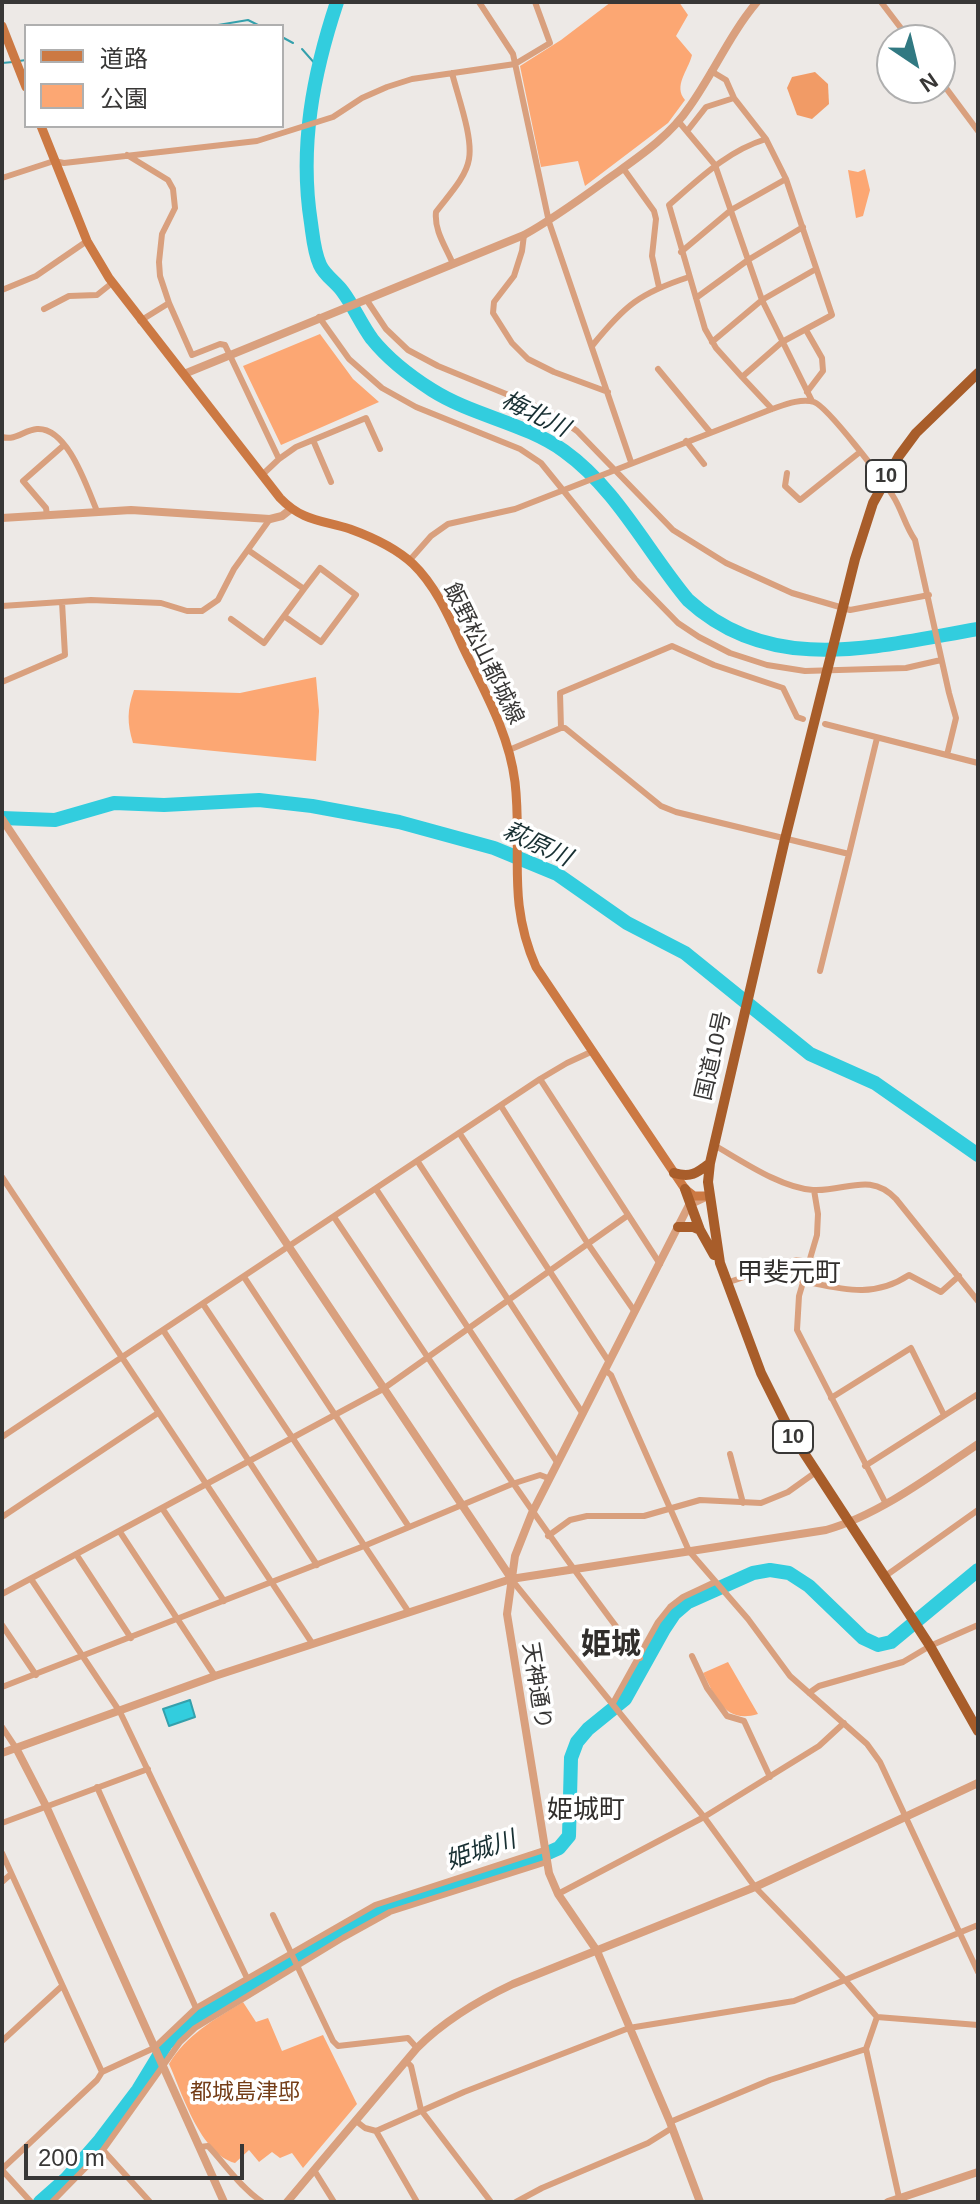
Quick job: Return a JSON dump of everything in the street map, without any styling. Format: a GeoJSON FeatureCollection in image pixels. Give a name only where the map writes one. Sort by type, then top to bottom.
{"type":"FeatureCollection","features":[{"type":"Feature","properties":{"kind":"highway","name":"国道10号"},"geometry":{"type":"LineString","coordinates":[[978,373],[916,433],[883,482],[873,503],[855,559],[785,839],[710,1163],[709,1196],[726,1283],[774,1402],[975,1717],[978,1731]]}},
{"type":"Feature","properties":{"kind":"highway"},"geometry":{"type":"LineString","coordinates":[[674,1173],[694,1175],[710,1163]]}},
{"type":"Feature","properties":{"kind":"highway"},"geometry":{"type":"LineString","coordinates":[[685,1189],[700,1230],[720,1263]]}},
{"type":"Feature","properties":{"kind":"highway"},"geometry":{"type":"LineString","coordinates":[[678,1227],[700,1230]]}},
{"type":"Feature","properties":{"kind":"main road"},"geometry":{"type":"LineString","coordinates":[[2,26],[24,82]]}},
{"type":"Feature","properties":{"kind":"main road","name":"飯野松山都城線"},"geometry":{"type":"LineString","coordinates":[[42,128],[87,241],[112,283],[262,475],[291,509],[305,518],[373,538],[409,561],[431,587],[499,721],[509,750],[516,800],[516,894],[519,917],[536,967],[685,1189]]}},
{"type":"Feature","properties":{"kind":"main road"},"geometry":{"type":"LineString","coordinates":[[685,1189],[694,1196],[709,1196]]}},
{"type":"Feature","properties":{"kind":"street"},"geometry":{"type":"LineString","coordinates":[[479,2],[503,35],[515,64],[549,222],[631,462]]}},
{"type":"Feature","properties":{"kind":"street"},"geometry":{"type":"LineString","coordinates":[[2,178],[54,161],[64,163],[257,141],[329,119],[378,90],[412,79],[515,64],[550,43],[535,2]]}},
{"type":"Feature","properties":{"kind":"street"},"geometry":{"type":"LineString","coordinates":[[184,374],[549,222],[657,142],[679,122],[735,30],[757,2]]}},
{"type":"Feature","properties":{"kind":"street"},"geometry":{"type":"LineString","coordinates":[[881,2],[898,24]]}},
{"type":"Feature","properties":{"kind":"street"},"geometry":{"type":"LineString","coordinates":[[711,71],[726,80],[734,98],[766,139],[786,179],[832,315],[782,342],[742,377]]}},
{"type":"Feature","properties":{"kind":"street"},"geometry":{"type":"LineString","coordinates":[[452,73],[469,146],[469,161],[463,175],[436,212],[435,219],[453,264]]}},
{"type":"Feature","properties":{"kind":"street"},"geometry":{"type":"LineString","coordinates":[[688,130],[706,107],[734,98]]}},
{"type":"Feature","properties":{"kind":"street"},"geometry":{"type":"LineString","coordinates":[[956,101],[978,131]]}},
{"type":"Feature","properties":{"kind":"street"},"geometry":{"type":"LineString","coordinates":[[679,122],[715,165],[762,300],[812,401]]}},
{"type":"Feature","properties":{"kind":"street"},"geometry":{"type":"LineString","coordinates":[[766,139],[715,165],[669,205],[705,329],[712,342],[772,409]]}},
{"type":"Feature","properties":{"kind":"street"},"geometry":{"type":"LineString","coordinates":[[127,155],[168,180],[173,189],[175,208],[158,249],[160,276],[192,355],[220,344],[225,345],[279,459]]}},
{"type":"Feature","properties":{"kind":"street"},"geometry":{"type":"LineString","coordinates":[[623,168],[654,211],[652,256],[659,287]]}},
{"type":"Feature","properties":{"kind":"street"},"geometry":{"type":"LineString","coordinates":[[681,252],[731,210],[786,179]]}},
{"type":"Feature","properties":{"kind":"street"},"geometry":{"type":"LineString","coordinates":[[696,298],[748,260],[803,227]]}},
{"type":"Feature","properties":{"kind":"street"},"geometry":{"type":"LineString","coordinates":[[524,235],[514,276],[494,302],[493,313],[512,343],[528,359],[608,392]]}},
{"type":"Feature","properties":{"kind":"street"},"geometry":{"type":"LineString","coordinates":[[2,290],[36,276],[87,241]]}},
{"type":"Feature","properties":{"kind":"street"},"geometry":{"type":"LineString","coordinates":[[712,342],[762,300],[816,269]]}},
{"type":"Feature","properties":{"kind":"street"},"geometry":{"type":"LineString","coordinates":[[592,346],[617,315],[643,295],[689,277]]}},
{"type":"Feature","properties":{"kind":"street"},"geometry":{"type":"LineString","coordinates":[[44,309],[69,296],[97,295],[112,283]]}},
{"type":"Feature","properties":{"kind":"street"},"geometry":{"type":"LineString","coordinates":[[365,299],[386,329],[408,350],[438,366],[550,412],[577,431],[612,472],[673,530],[716,557],[762,581],[850,610],[929,595]]}},
{"type":"Feature","properties":{"kind":"street"},"geometry":{"type":"LineString","coordinates":[[140,321],[169,303]]}},
{"type":"Feature","properties":{"kind":"street"},"geometry":{"type":"LineString","coordinates":[[319,317],[349,359],[382,388],[426,412],[520,449],[541,463],[566,489],[613,554],[678,623],[730,653],[767,665],[829,671],[906,668],[941,660]]}},
{"type":"Feature","properties":{"kind":"street"},"geometry":{"type":"LineString","coordinates":[[806,330],[822,358],[823,371],[807,392]]}},
{"type":"Feature","properties":{"kind":"street"},"geometry":{"type":"LineString","coordinates":[[658,369],[710,432]]}},
{"type":"Feature","properties":{"kind":"street"},"geometry":{"type":"LineString","coordinates":[[409,561],[431,536],[448,524],[515,509],[772,409],[812,401],[822,406],[895,498],[904,524],[915,540],[941,660],[956,711],[947,755]]}},
{"type":"Feature","properties":{"kind":"street"},"geometry":{"type":"LineString","coordinates":[[262,475],[296,447],[366,418],[380,449]]}},
{"type":"Feature","properties":{"kind":"street"},"geometry":{"type":"LineString","coordinates":[[2,437],[10,439],[27,431],[50,431],[74,460],[97,511]]}},
{"type":"Feature","properties":{"kind":"street"},"geometry":{"type":"LineString","coordinates":[[313,440],[331,482]]}},
{"type":"Feature","properties":{"kind":"street"},"geometry":{"type":"LineString","coordinates":[[686,441],[704,464]]}},
{"type":"Feature","properties":{"kind":"street"},"geometry":{"type":"LineString","coordinates":[[47,515],[46,508],[23,481],[64,445]]}},
{"type":"Feature","properties":{"kind":"street"},"geometry":{"type":"LineString","coordinates":[[787,473],[785,486],[800,500],[860,452]]}},
{"type":"Feature","properties":{"kind":"street"},"geometry":{"type":"LineString","coordinates":[[2,518],[155,510],[270,519],[282,516],[291,509]]}},
{"type":"Feature","properties":{"kind":"street"},"geometry":{"type":"LineString","coordinates":[[2,606],[91,600],[161,603],[187,611],[202,611],[218,600],[234,569],[270,519]]}},
{"type":"Feature","properties":{"kind":"street"},"geometry":{"type":"LineString","coordinates":[[248,550],[304,589]]}},
{"type":"Feature","properties":{"kind":"street"},"geometry":{"type":"LineString","coordinates":[[231,619],[264,643],[284,616],[304,589],[320,568],[356,595],[321,642],[284,616]]}},
{"type":"Feature","properties":{"kind":"street"},"geometry":{"type":"LineString","coordinates":[[2,682],[65,655],[62,602]]}},
{"type":"Feature","properties":{"kind":"street"},"geometry":{"type":"LineString","coordinates":[[561,728],[560,693],[672,646],[714,665],[783,688],[797,717],[803,719]]}},
{"type":"Feature","properties":{"kind":"street"},"geometry":{"type":"LineString","coordinates":[[825,724],[978,763]]}},
{"type":"Feature","properties":{"kind":"street"},"geometry":{"type":"LineString","coordinates":[[509,750],[561,728],[661,806],[849,854]]}},
{"type":"Feature","properties":{"kind":"street"},"geometry":{"type":"LineString","coordinates":[[820,971],[877,738]]}},
{"type":"Feature","properties":{"kind":"street"},"geometry":{"type":"LineString","coordinates":[[2,819],[511,1579],[704,1817],[755,1887],[877,2017],[978,2025]]}},
{"type":"Feature","properties":{"kind":"street"},"geometry":{"type":"LineString","coordinates":[[2,1437],[540,1079],[593,1051]]}},
{"type":"Feature","properties":{"kind":"street"},"geometry":{"type":"LineString","coordinates":[[540,1079],[660,1264]]}},
{"type":"Feature","properties":{"kind":"street"},"geometry":{"type":"LineString","coordinates":[[501,1106],[635,1312]]}},
{"type":"Feature","properties":{"kind":"street"},"geometry":{"type":"LineString","coordinates":[[460,1134],[607,1366],[689,1551],[748,1619],[790,1676],[867,1744],[880,1762],[978,1972]]}},
{"type":"Feature","properties":{"kind":"street"},"geometry":{"type":"LineString","coordinates":[[714,1145],[785,1184],[814,1190],[864,1184],[882,1186],[896,1199],[978,1301]]}},
{"type":"Feature","properties":{"kind":"street"},"geometry":{"type":"LineString","coordinates":[[418,1162],[583,1414]]}},
{"type":"Feature","properties":{"kind":"street"},"geometry":{"type":"LineString","coordinates":[[2,1177],[312,1643]]}},
{"type":"Feature","properties":{"kind":"street"},"geometry":{"type":"LineString","coordinates":[[376,1189],[557,1462]]}},
{"type":"Feature","properties":{"kind":"street"},"geometry":{"type":"LineString","coordinates":[[814,1190],[817,1235],[802,1281],[797,1330],[885,1502]]}},
{"type":"Feature","properties":{"kind":"street"},"geometry":{"type":"LineString","coordinates":[[689,1205],[709,1196]]}},
{"type":"Feature","properties":{"kind":"street","name":"天神通り"},"geometry":{"type":"LineString","coordinates":[[689,1205],[532,1513],[515,1556],[507,1614],[546,1861],[558,1894],[597,1951],[671,2125],[700,2202]]}},
{"type":"Feature","properties":{"kind":"street"},"geometry":{"type":"LineString","coordinates":[[2,1594],[383,1389],[627,1216]]}},
{"type":"Feature","properties":{"kind":"street"},"geometry":{"type":"LineString","coordinates":[[334,1217],[532,1513],[640,1658]]}},
{"type":"Feature","properties":{"kind":"street"},"geometry":{"type":"LineString","coordinates":[[726,1283],[796,1260],[809,1262]]}},
{"type":"Feature","properties":{"kind":"street"},"geometry":{"type":"LineString","coordinates":[[802,1281],[870,1291],[893,1286],[909,1275],[941,1292],[959,1276]]}},
{"type":"Feature","properties":{"kind":"street"},"geometry":{"type":"LineString","coordinates":[[244,1277],[409,1527]]}},
{"type":"Feature","properties":{"kind":"street"},"geometry":{"type":"LineString","coordinates":[[203,1304],[408,1611]]}},
{"type":"Feature","properties":{"kind":"street"},"geometry":{"type":"LineString","coordinates":[[163,1330],[317,1565]]}},
{"type":"Feature","properties":{"kind":"street"},"geometry":{"type":"LineString","coordinates":[[831,1398],[911,1348],[944,1415]]}},
{"type":"Feature","properties":{"kind":"street"},"geometry":{"type":"LineString","coordinates":[[865,1466],[978,1394]]}},
{"type":"Feature","properties":{"kind":"street"},"geometry":{"type":"LineString","coordinates":[[2,1517],[158,1413]]}},
{"type":"Feature","properties":{"kind":"street"},"geometry":{"type":"LineString","coordinates":[[2,1753],[215,1676],[511,1579],[826,1530],[849,1523],[978,1444]]}},
{"type":"Feature","properties":{"kind":"street"},"geometry":{"type":"LineString","coordinates":[[730,1454],[743,1503]]}},
{"type":"Feature","properties":{"kind":"street"},"geometry":{"type":"LineString","coordinates":[[548,1536],[570,1520],[587,1516],[644,1516],[700,1500],[761,1503],[788,1492],[816,1472]]}},
{"type":"Feature","properties":{"kind":"street"},"geometry":{"type":"LineString","coordinates":[[2,1687],[317,1565],[512,1484],[540,1475],[548,1478]]}},
{"type":"Feature","properties":{"kind":"street"},"geometry":{"type":"LineString","coordinates":[[162,1508],[224,1601]]}},
{"type":"Feature","properties":{"kind":"street"},"geometry":{"type":"LineString","coordinates":[[884,1577],[978,1510]]}},
{"type":"Feature","properties":{"kind":"street"},"geometry":{"type":"LineString","coordinates":[[120,1532],[215,1676]]}},
{"type":"Feature","properties":{"kind":"street"},"geometry":{"type":"LineString","coordinates":[[76,1554],[131,1638]]}},
{"type":"Feature","properties":{"kind":"street"},"geometry":{"type":"LineString","coordinates":[[31,1579],[120,1712],[247,1978]]}},
{"type":"Feature","properties":{"kind":"street"},"geometry":{"type":"LineString","coordinates":[[613,1703],[658,1622],[670,1607],[683,1597],[716,1583]]}},
{"type":"Feature","properties":{"kind":"street"},"geometry":{"type":"LineString","coordinates":[[2,1625],[36,1675]]}},
{"type":"Feature","properties":{"kind":"street"},"geometry":{"type":"LineString","coordinates":[[809,1693],[819,1686],[903,1662],[930,1646],[978,1625]]}},
{"type":"Feature","properties":{"kind":"street"},"geometry":{"type":"LineString","coordinates":[[692,1656],[707,1688],[727,1716],[744,1721],[770,1777]]}},
{"type":"Feature","properties":{"kind":"street"},"geometry":{"type":"LineString","coordinates":[[558,1894],[704,1817],[819,1746],[844,1723]]}},
{"type":"Feature","properties":{"kind":"street"},"geometry":{"type":"LineString","coordinates":[[2,1727],[46,1806],[224,2202]]}},
{"type":"Feature","properties":{"kind":"street"},"geometry":{"type":"LineString","coordinates":[[2,1823],[148,1769]]}},
{"type":"Feature","properties":{"kind":"street"},"geometry":{"type":"LineString","coordinates":[[287,2202],[417,2048],[434,2031],[481,2000],[513,1984],[755,1887],[978,1783]]}},
{"type":"Feature","properties":{"kind":"street"},"geometry":{"type":"LineString","coordinates":[[97,1787],[196,2008]]}},
{"type":"Feature","properties":{"kind":"street"},"geometry":{"type":"LineString","coordinates":[[31,2202],[2,2170],[102,2072],[154,2048],[196,2008],[375,1905],[544,1850]]}},
{"type":"Feature","properties":{"kind":"street"},"geometry":{"type":"LineString","coordinates":[[2,1853],[102,2072]]}},
{"type":"Feature","properties":{"kind":"street"},"geometry":{"type":"LineString","coordinates":[[52,2202],[103,2150],[180,2042],[195,2028],[390,1912],[546,1861]]}},
{"type":"Feature","properties":{"kind":"street"},"geometry":{"type":"LineString","coordinates":[[2,1882],[11,1874]]}},
{"type":"Feature","properties":{"kind":"street"},"geometry":{"type":"LineString","coordinates":[[273,1915],[338,2046],[408,2038],[417,2048]]}},
{"type":"Feature","properties":{"kind":"street"},"geometry":{"type":"LineString","coordinates":[[356,2121],[376,2131],[421,2110],[629,2028],[794,2001],[978,1925]]}},
{"type":"Feature","properties":{"kind":"street"},"geometry":{"type":"LineString","coordinates":[[2,2041],[62,1986]]}},
{"type":"Feature","properties":{"kind":"street"},"geometry":{"type":"LineString","coordinates":[[877,2017],[866,2049],[900,2200]]}},
{"type":"Feature","properties":{"kind":"street"},"geometry":{"type":"LineString","coordinates":[[516,2202],[648,2143],[671,2125],[770,2080],[866,2049]]}},
{"type":"Feature","properties":{"kind":"street"},"geometry":{"type":"LineString","coordinates":[[406,2061],[411,2066],[421,2110],[491,2202]]}},
{"type":"Feature","properties":{"kind":"street"},"geometry":{"type":"LineString","coordinates":[[376,2131],[417,2202]]}},
{"type":"Feature","properties":{"kind":"street"},"geometry":{"type":"LineString","coordinates":[[200,2147],[208,2146],[245,2190],[262,2202]]}},
{"type":"Feature","properties":{"kind":"street"},"geometry":{"type":"LineString","coordinates":[[103,2150],[150,2202]]}},
{"type":"Feature","properties":{"kind":"street"},"geometry":{"type":"LineString","coordinates":[[314,2170],[334,2202]]}},
{"type":"Feature","properties":{"kind":"street"},"geometry":{"type":"LineString","coordinates":[[888,2202],[978,2172]]}},
{"type":"Feature","properties":{"kind":"green space"},"geometry":{"type":"Polygon","coordinates":[[[611,2],[679,2],[688,15],[676,36],[692,55],[680,89],[685,100],[668,123],[585,186],[578,161],[541,167],[520,66],[611,2]]]}},
{"type":"Feature","properties":{"kind":"green space"},"geometry":{"type":"Polygon","coordinates":[[[865,169],[870,190],[863,216],[856,218],[848,170],[858,172],[865,169]]]}},
{"type":"Feature","properties":{"kind":"green space"},"geometry":{"type":"Polygon","coordinates":[[[320,334],[353,379],[379,402],[281,445],[243,366],[320,334]]]}},
{"type":"Feature","properties":{"kind":"green space"},"geometry":{"type":"Polygon","coordinates":[[[316,677],[319,711],[316,761],[133,743],[129,716],[134,690],[240,693],[316,677]]]}},
{"type":"Feature","properties":{"kind":"green space"},"geometry":{"type":"Polygon","coordinates":[[[728,1662],[758,1714],[747,1716],[730,1712],[712,1691],[703,1673],[728,1662]]]}},
{"type":"Feature","properties":{"kind":"green space","name":"都城島津邸"},"geometry":{"type":"Polygon","coordinates":[[[243,2002],[256,2022],[268,2018],[282,2051],[323,2035],[357,2104],[303,2168],[292,2153],[280,2158],[272,2152],[259,2162],[249,2150],[235,2163],[223,2157],[202,2135],[169,2064],[193,2036],[243,2002]]]}},
{"type":"Feature","properties":{"kind":"shaded area"},"geometry":{"type":"Polygon","coordinates":[[[815,72],[828,84],[829,104],[812,119],[797,115],[787,88],[792,77],[815,72]]]}},
{"type":"Feature","properties":{"kind":"water"},"geometry":{"type":"Polygon","coordinates":[[[190,1700],[195,1717],[169,1726],[163,1709],[190,1700]]]}},
{"type":"Feature","properties":{"kind":"waterway","name":"梅北川"},"geometry":{"type":"LineString","coordinates":[[337,2],[321,56],[310,111],[307,167],[312,234],[322,269],[343,292],[372,339],[385,353],[432,390],[464,407],[549,441],[583,466],[616,502],[688,600],[720,624],[755,639],[790,647],[827,650],[864,648],[978,629]]}},
{"type":"Feature","properties":{"kind":"waterway"},"geometry":{"type":"LineString","coordinates":[[224,24],[248,20],[256,24]]}},
{"type":"Feature","properties":{"kind":"waterway"},"geometry":{"type":"LineString","coordinates":[[284,38],[293,43]]}},
{"type":"Feature","properties":{"kind":"waterway"},"geometry":{"type":"LineString","coordinates":[[302,49],[317,66]]}},
{"type":"Feature","properties":{"kind":"waterway"},"geometry":{"type":"LineString","coordinates":[[19,61],[24,60]]}},
{"type":"Feature","properties":{"kind":"waterway"},"geometry":{"type":"LineString","coordinates":[[2,63],[13,62]]}},
{"type":"Feature","properties":{"kind":"waterway","name":"萩原川"},"geometry":{"type":"LineString","coordinates":[[2,818],[55,820],[114,803],[164,805],[259,800],[399,822],[494,848],[557,874],[627,923],[685,953],[810,1054],[875,1083],[978,1155]]}},
{"type":"Feature","properties":{"kind":"waterway","name":"姫城川"},"geometry":{"type":"LineString","coordinates":[[40,2202],[66,2179],[100,2140],[138,2090],[166,2044],[197,2017],[383,1908],[532,1860],[559,1848],[569,1836],[571,1758],[577,1742],[625,1699],[664,1629],[674,1614],[688,1602],[753,1573],[770,1570],[789,1573],[809,1586],[863,1638],[878,1645],[891,1642],[978,1570]]}},
{"type":"Feature","properties":{"kind":"district","name":"甲斐元町"},"geometry":{"type":"Point","coordinates":[789,1274]}},
{"type":"Feature","properties":{"kind":"district","name":"姫城"},"geometry":{"type":"Point","coordinates":[611,1646]}},
{"type":"Feature","properties":{"kind":"district","name":"姫城町"},"geometry":{"type":"Point","coordinates":[586,1811]}}]}
